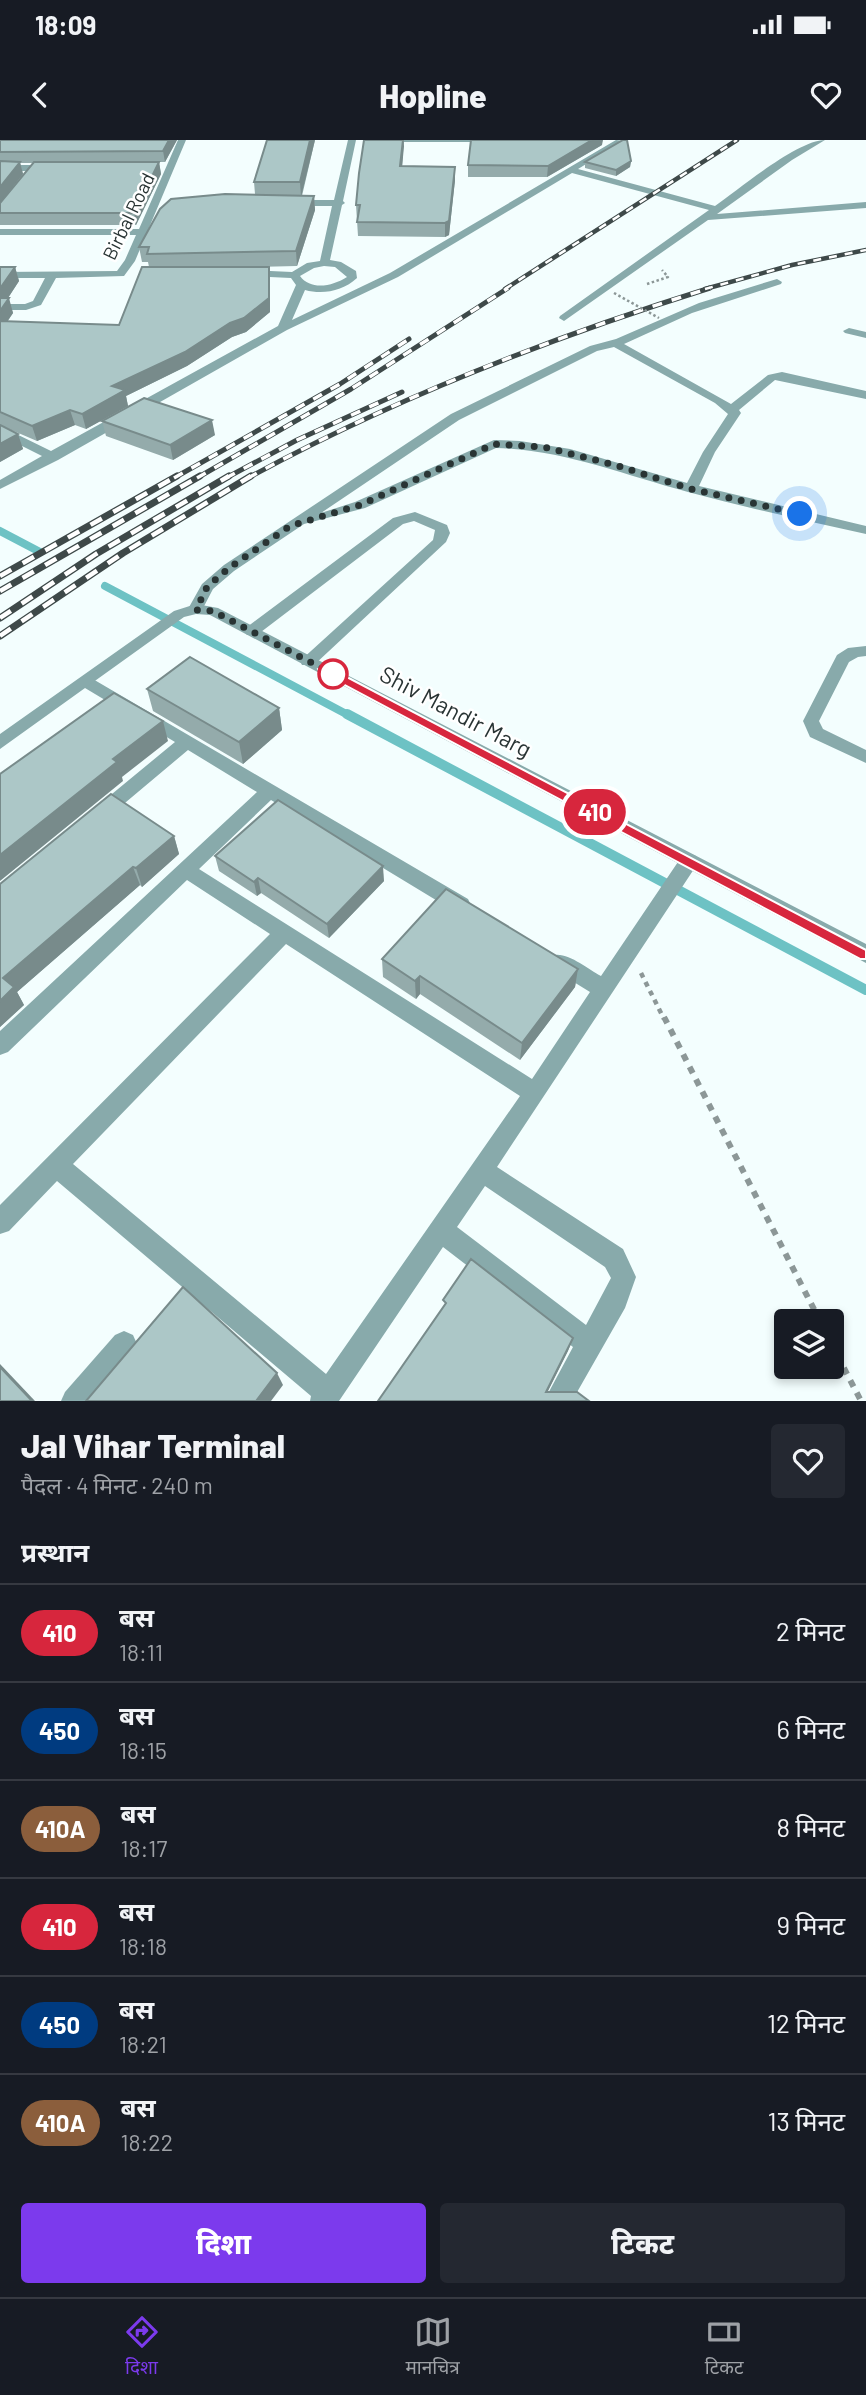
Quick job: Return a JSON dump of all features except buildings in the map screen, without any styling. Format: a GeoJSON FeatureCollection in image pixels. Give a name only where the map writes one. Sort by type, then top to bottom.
{"type":"FeatureCollection","features":[{"type":"Feature","properties":{"kind":"street","name":"Birbal Road"},"geometry":{"type":"LineString","coordinates":[[0,275],[120,274],[130,261],[182,140]]}},
{"type":"Feature","properties":{"kind":"street"},"geometry":{"type":"LineString","coordinates":[[324,263],[340,203],[352,140]]}},
{"type":"Feature","properties":{"kind":"street"},"geometry":{"type":"LineString","coordinates":[[377,140],[508,140]]}},
{"type":"Feature","properties":{"kind":"street"},"geometry":{"type":"LineString","coordinates":[[564,318],[789,158],[821,140]]}},
{"type":"Feature","properties":{"kind":"street"},"geometry":{"type":"LineString","coordinates":[[598,141],[634,141]]}},
{"type":"Feature","properties":{"kind":"street"},"geometry":{"type":"LineString","coordinates":[[0,485],[283,328],[394,275],[620,141]]}},
{"type":"Feature","properties":{"kind":"street"},"geometry":{"type":"LineString","coordinates":[[0,168],[61,168]]}},
{"type":"Feature","properties":{"kind":"street"},"geometry":{"type":"LineString","coordinates":[[23,182],[34,168]]}},
{"type":"Feature","properties":{"kind":"street"},"geometry":{"type":"LineString","coordinates":[[156,168],[170,168]]}},
{"type":"Feature","properties":{"kind":"street"},"geometry":{"type":"LineString","coordinates":[[571,170],[719,210]]}},
{"type":"Feature","properties":{"kind":"street"},"geometry":{"type":"LineString","coordinates":[[157,201],[170,201]]}},
{"type":"Feature","properties":{"kind":"street"},"geometry":{"type":"LineString","coordinates":[[288,202],[340,203]]}},
{"type":"Feature","properties":{"kind":"street"},"geometry":{"type":"LineString","coordinates":[[708,218],[866,205]]}},
{"type":"Feature","properties":{"kind":"street"},"geometry":{"type":"LineString","coordinates":[[0,232],[142,232]]}},
{"type":"Feature","properties":{"kind":"street"},"geometry":{"type":"LineString","coordinates":[[236,273],[294,275],[300,269],[324,263],[347,267],[352,273],[352,278],[345,284],[334,287],[301,286]]}},
{"type":"Feature","properties":{"kind":"street"},"geometry":{"type":"LineString","coordinates":[[352,273],[394,275]]}},
{"type":"Feature","properties":{"kind":"street"},"geometry":{"type":"LineString","coordinates":[[120,274],[133,274]]}},
{"type":"Feature","properties":{"kind":"street"},"geometry":{"type":"LineString","coordinates":[[0,307],[26,307],[37,303],[52,275]]}},
{"type":"Feature","properties":{"kind":"street"},"geometry":{"type":"LineString","coordinates":[[294,275],[301,286]]}},
{"type":"Feature","properties":{"kind":"street"},"geometry":{"type":"LineString","coordinates":[[196,610],[207,587],[229,568],[454,417],[594,348],[618,345],[658,324],[704,305],[777,282]]}},
{"type":"Feature","properties":{"kind":"street"},"geometry":{"type":"LineString","coordinates":[[283,328],[301,286]]}},
{"type":"Feature","properties":{"kind":"street"},"geometry":{"type":"LineString","coordinates":[[849,331],[866,335]]}},
{"type":"Feature","properties":{"kind":"street"},"geometry":{"type":"LineString","coordinates":[[618,345],[732,408],[735,414],[732,422],[709,452],[691,489]]}},
{"type":"Feature","properties":{"kind":"street"},"geometry":{"type":"LineString","coordinates":[[732,408],[772,377],[782,376],[866,395]]}},
{"type":"Feature","properties":{"kind":"street"},"geometry":{"type":"LineString","coordinates":[[0,430],[53,457]]}},
{"type":"Feature","properties":{"kind":"street"},"geometry":{"type":"LineString","coordinates":[[290,526],[360,505],[494,444],[544,447],[615,465],[691,489],[866,530]]}},
{"type":"Feature","properties":{"kind":"street"},"geometry":{"type":"LineString","coordinates":[[252,631],[398,521],[415,516],[442,528],[439,542],[308,661]]}},
{"type":"Feature","properties":{"kind":"street","name":"Shiv Mandir Marg"},"geometry":{"type":"LineString","coordinates":[[0,743],[179,614],[196,610],[213,611],[866,954]]}},
{"type":"Feature","properties":{"kind":"street"},"geometry":{"type":"LineString","coordinates":[[866,652],[854,652],[843,659],[811,721],[816,733],[866,757]]}},
{"type":"Feature","properties":{"kind":"street"},"geometry":{"type":"LineString","coordinates":[[86,681],[481,916]]}},
{"type":"Feature","properties":{"kind":"street"},"geometry":{"type":"LineString","coordinates":[[83,827],[187,742]]}},
{"type":"Feature","properties":{"kind":"street"},"geometry":{"type":"LineString","coordinates":[[0,1045],[269,791]]}},
{"type":"Feature","properties":{"kind":"street"},"geometry":{"type":"LineString","coordinates":[[56,1165],[325,1397],[535,1093],[689,861]]}},
{"type":"Feature","properties":{"kind":"street"},"geometry":{"type":"LineString","coordinates":[[186,870],[535,1093]]}},
{"type":"Feature","properties":{"kind":"street"},"geometry":{"type":"LineString","coordinates":[[0,1222],[283,934]]}},
{"type":"Feature","properties":{"kind":"street"},"geometry":{"type":"LineString","coordinates":[[540,951],[604,989]]}},
{"type":"Feature","properties":{"kind":"street"},"geometry":{"type":"LineString","coordinates":[[482,1171],[614,1258],[624,1277],[616,1299],[557,1401]]}},
{"type":"Feature","properties":{"kind":"street"},"geometry":{"type":"LineString","coordinates":[[441,1230],[590,1344]]}},
{"type":"Feature","properties":{"kind":"street"},"geometry":{"type":"LineString","coordinates":[[74,1401],[124,1344]]}},
{"type":"Feature","properties":{"kind":"path"},"geometry":{"type":"LineString","coordinates":[[614,293],[659,318]]}},
{"type":"Feature","properties":{"kind":"path"},"geometry":{"type":"LineString","coordinates":[[630,951],[814,1309]]}},
{"type":"Feature","properties":{"kind":"path"},"geometry":{"type":"LineString","coordinates":[[844,1368],[861,1401]]}},
{"type":"Feature","properties":{"kind":"waterway"},"geometry":{"type":"LineString","coordinates":[[0,531],[40,552]]}},
{"type":"Feature","properties":{"kind":"waterway"},"geometry":{"type":"LineString","coordinates":[[105,586],[350,716]]}},
{"type":"Feature","properties":{"kind":"waterway"},"geometry":{"type":"LineString","coordinates":[[347,714],[866,990]]}},
{"type":"Feature","properties":{"kind":"railway"},"geometry":{"type":"LineString","coordinates":[[505,289],[737,140]]}},
{"type":"Feature","properties":{"kind":"railway"},"geometry":{"type":"LineString","coordinates":[[705,289],[792,265],[866,250]]}},
{"type":"Feature","properties":{"kind":"railway"},"geometry":{"type":"LineString","coordinates":[[197,478],[351,389],[508,288]]}},
{"type":"Feature","properties":{"kind":"railway"},"geometry":{"type":"LineString","coordinates":[[248,478],[360,421],[475,371],[592,327],[710,288]]}},
{"type":"Feature","properties":{"kind":"railway"},"geometry":{"type":"LineString","coordinates":[[174,478],[340,384],[409,339]]}},
{"type":"Feature","properties":{"kind":"railway"},"geometry":{"type":"LineString","coordinates":[[226,478],[297,440],[402,392]]}},
{"type":"Feature","properties":{"kind":"railway"},"geometry":{"type":"LineString","coordinates":[[0,576],[177,476]]}},
{"type":"Feature","properties":{"kind":"railway"},"geometry":{"type":"LineString","coordinates":[[0,591],[200,476]]}},
{"type":"Feature","properties":{"kind":"railway"},"geometry":{"type":"LineString","coordinates":[[0,618],[96,554],[229,476]]}},
{"type":"Feature","properties":{"kind":"railway"},"geometry":{"type":"LineString","coordinates":[[0,636],[123,553],[251,476]]}},
{"type":"Feature","properties":{"kind":"bus line","name":"410"},"geometry":{"type":"LineString","coordinates":[[324,669],[866,955]]}},
{"type":"Feature","properties":{"kind":"route"},"geometry":{"type":"LineString","coordinates":[[333,674],[213,611],[196,610],[200,596],[229,568],[290,526],[360,505],[494,444],[515,443],[544,447],[615,465],[691,489],[800,514]]}}]}
